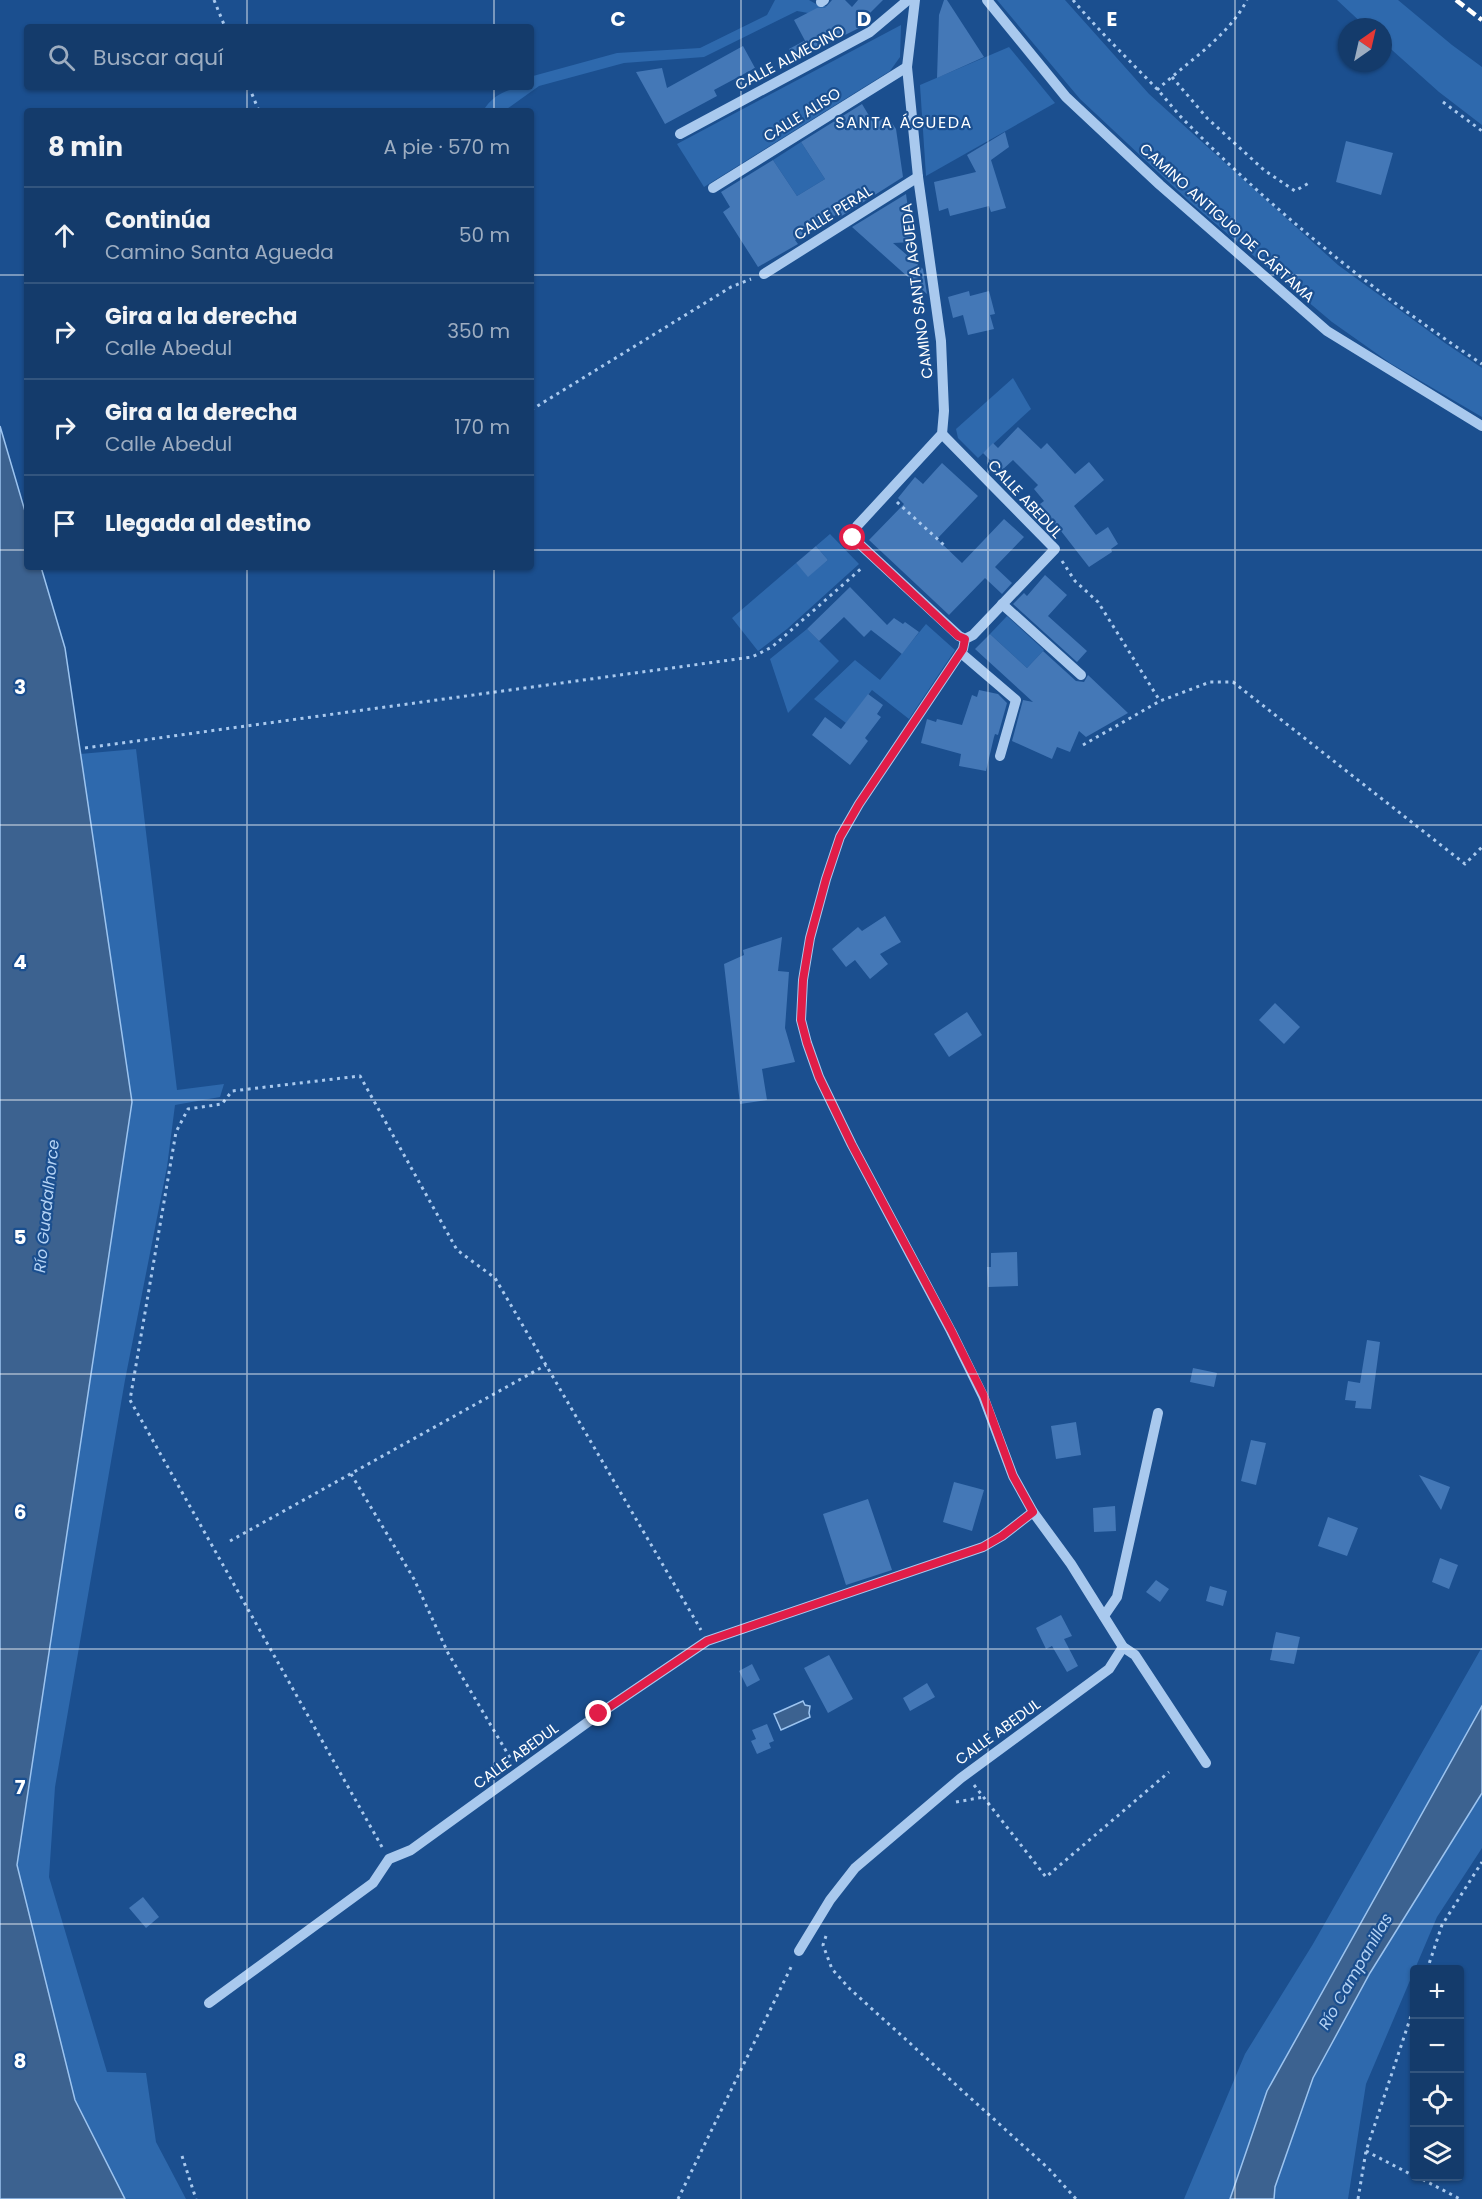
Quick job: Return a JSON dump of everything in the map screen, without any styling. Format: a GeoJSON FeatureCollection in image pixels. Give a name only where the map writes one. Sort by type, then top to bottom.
{"type":"FeatureCollection","features":[{"type":"Feature","properties":{"kind":"street","name":"CALLE ALMECINO"},"geometry":{"type":"LineString","coordinates":[[680,134],[870,32],[908,0]]}},
{"type":"Feature","properties":{"kind":"street","name":"CAMINO SANTA AGUEDA"},"geometry":{"type":"LineString","coordinates":[[915,0],[907,67],[918,177],[940,341],[944,411],[942,434]]}},
{"type":"Feature","properties":{"kind":"street","name":"CAMINO ANTIGUO DE CÁRTAMA"},"geometry":{"type":"LineString","coordinates":[[987,0],[1066,97],[1160,185],[1327,332],[1482,426]]}},
{"type":"Feature","properties":{"kind":"street","name":"CALLE ALISO"},"geometry":{"type":"LineString","coordinates":[[713,188],[907,67]]}},
{"type":"Feature","properties":{"kind":"street","name":"CALLE PERAL"},"geometry":{"type":"LineString","coordinates":[[764,274],[918,177]]}},
{"type":"Feature","properties":{"kind":"street"},"geometry":{"type":"LineString","coordinates":[[942,434],[853,531],[853,538],[958,636],[965,639]]}},
{"type":"Feature","properties":{"kind":"street","name":"CALLE ABEDUL"},"geometry":{"type":"LineString","coordinates":[[942,434],[1054,549],[973,635],[965,639],[960,653],[859,804],[840,837],[810,938],[803,980],[801,1020],[819,1077],[852,1145],[984,1396],[1013,1476],[1033,1512],[1071,1564],[1123,1647],[1135,1655],[1206,1763]]}},
{"type":"Feature","properties":{"kind":"street"},"geometry":{"type":"LineString","coordinates":[[1002,604],[1081,675]]}},
{"type":"Feature","properties":{"kind":"street"},"geometry":{"type":"LineString","coordinates":[[960,653],[1016,700],[1000,756]]}},
{"type":"Feature","properties":{"kind":"street"},"geometry":{"type":"LineString","coordinates":[[1104,1616],[1117,1598],[1158,1413]]}},
{"type":"Feature","properties":{"kind":"street","name":"CALLE ABEDUL"},"geometry":{"type":"LineString","coordinates":[[389,1859],[411,1851],[599,1714],[707,1641],[983,1547],[1002,1536],[1033,1512]]}},
{"type":"Feature","properties":{"kind":"street","name":"CALLE ABEDUL"},"geometry":{"type":"LineString","coordinates":[[798,1953],[830,1900],[855,1868],[961,1778],[1109,1669],[1123,1647]]}},
{"type":"Feature","properties":{"kind":"street"},"geometry":{"type":"LineString","coordinates":[[209,2003],[373,1883],[389,1859]]}},
{"type":"Feature","properties":{"kind":"path"},"geometry":{"type":"LineString","coordinates":[[214,0],[224,24]]}},
{"type":"Feature","properties":{"kind":"path"},"geometry":{"type":"LineString","coordinates":[[1073,0],[1095,27],[1190,126],[1258,189],[1340,261],[1482,364]]}},
{"type":"Feature","properties":{"kind":"path"},"geometry":{"type":"LineString","coordinates":[[1157,90],[1216,38],[1242,10],[1247,0]]}},
{"type":"Feature","properties":{"kind":"path"},"geometry":{"type":"LineString","coordinates":[[1172,77],[1207,117],[1264,171],[1295,190],[1309,183]]}},
{"type":"Feature","properties":{"kind":"path"},"geometry":{"type":"LineString","coordinates":[[250,90],[258,108]]}},
{"type":"Feature","properties":{"kind":"path"},"geometry":{"type":"LineString","coordinates":[[1443,102],[1482,130]]}},
{"type":"Feature","properties":{"kind":"path"},"geometry":{"type":"LineString","coordinates":[[534,408],[731,287],[764,274]]}},
{"type":"Feature","properties":{"kind":"path"},"geometry":{"type":"LineString","coordinates":[[887,493],[945,546]]}},
{"type":"Feature","properties":{"kind":"path"},"geometry":{"type":"LineString","coordinates":[[1054,549],[1075,581],[1098,602],[1160,701]]}},
{"type":"Feature","properties":{"kind":"path"},"geometry":{"type":"LineString","coordinates":[[85,748],[752,657],[772,648],[858,573],[872,556]]}},
{"type":"Feature","properties":{"kind":"path"},"geometry":{"type":"LineString","coordinates":[[1083,745],[1160,701],[1210,682],[1233,681],[1465,864],[1482,847]]}},
{"type":"Feature","properties":{"kind":"path"},"geometry":{"type":"LineString","coordinates":[[389,1859],[129,1400],[176,1132],[188,1109],[222,1104],[232,1091],[360,1076],[457,1250],[495,1278],[707,1641]]}},
{"type":"Feature","properties":{"kind":"path"},"geometry":{"type":"LineString","coordinates":[[230,1541],[546,1365]]}},
{"type":"Feature","properties":{"kind":"path"},"geometry":{"type":"LineString","coordinates":[[351,1474],[414,1579],[448,1653],[519,1773]]}},
{"type":"Feature","properties":{"kind":"path"},"geometry":{"type":"LineString","coordinates":[[976,1787],[1046,1877],[1169,1772]]}},
{"type":"Feature","properties":{"kind":"path"},"geometry":{"type":"LineString","coordinates":[[953,1802],[984,1797]]}},
{"type":"Feature","properties":{"kind":"path"},"geometry":{"type":"LineString","coordinates":[[1429,1965],[1442,1925],[1482,1862]]}},
{"type":"Feature","properties":{"kind":"path"},"geometry":{"type":"LineString","coordinates":[[827,1934],[823,1945],[832,1969],[850,1989],[1049,2169],[1076,2199]]}},
{"type":"Feature","properties":{"kind":"path"},"geometry":{"type":"LineString","coordinates":[[678,2199],[798,1953]]}},
{"type":"Feature","properties":{"kind":"path"},"geometry":{"type":"LineString","coordinates":[[1358,2199],[1366,2151],[1410,2019]]}},
{"type":"Feature","properties":{"kind":"path"},"geometry":{"type":"LineString","coordinates":[[1366,2151],[1410,2173]]}},
{"type":"Feature","properties":{"kind":"path"},"geometry":{"type":"LineString","coordinates":[[182,2156],[196,2199]]}},
{"type":"Feature","properties":{"kind":"path"},"geometry":{"type":"LineString","coordinates":[[1425,2181],[1460,2199]]}},
{"type":"Feature","properties":{"kind":"shaded area"},"geometry":{"type":"Polygon","coordinates":[[[775,0],[809,0],[816,4],[867,15],[864,23],[797,11],[704,57],[624,63],[539,86],[534,90],[534,76],[617,53],[700,48],[767,15],[775,0]]]}},
{"type":"Feature","properties":{"kind":"shaded area"},"geometry":{"type":"Polygon","coordinates":[[[997,0],[1065,0],[1149,94],[1338,265],[1482,368],[1482,417],[1390,363],[1332,322],[1191,203],[1080,99],[997,0]]]}},
{"type":"Feature","properties":{"kind":"shaded area"},"geometry":{"type":"Polygon","coordinates":[[[1337,0],[1398,0],[1482,67],[1482,125],[1439,92],[1392,50],[1392,18],[1356,18],[1337,0]]]}},
{"type":"Feature","properties":{"kind":"shaded area"},"geometry":{"type":"Polygon","coordinates":[[[901,25],[900,57],[890,71],[704,187],[677,144],[901,25]]]}},
{"type":"Feature","properties":{"kind":"shaded area"},"geometry":{"type":"Polygon","coordinates":[[[1009,47],[1055,103],[926,176],[920,85],[1009,47]]]}},
{"type":"Feature","properties":{"kind":"shaded area"},"geometry":{"type":"Polygon","coordinates":[[[533,90],[508,108],[485,108],[504,92],[533,90]]]}},
{"type":"Feature","properties":{"kind":"shaded area"},"geometry":{"type":"Polygon","coordinates":[[[801,142],[825,179],[797,196],[773,160],[801,142]]]}},
{"type":"Feature","properties":{"kind":"shaded area"},"geometry":{"type":"Polygon","coordinates":[[[1013,378],[1031,409],[978,458],[958,438],[956,429],[1013,378]]]}},
{"type":"Feature","properties":{"kind":"shaded area"},"geometry":{"type":"Polygon","coordinates":[[[830,534],[859,564],[787,629],[758,651],[732,618],[796,563],[808,576],[828,560],[816,546],[830,534]]]}},
{"type":"Feature","properties":{"kind":"shaded area"},"geometry":{"type":"Polygon","coordinates":[[[1007,616],[1044,650],[1027,668],[990,634],[1007,616]]]}},
{"type":"Feature","properties":{"kind":"shaded area"},"geometry":{"type":"Polygon","coordinates":[[[926,624],[955,650],[909,719],[872,690],[846,723],[814,699],[855,660],[880,680],[926,624]]]}},
{"type":"Feature","properties":{"kind":"shaded area"},"geometry":{"type":"Polygon","coordinates":[[[807,629],[839,661],[788,713],[770,659],[807,629]]]}},
{"type":"Feature","properties":{"kind":"shaded area"},"geometry":{"type":"Polygon","coordinates":[[[136,749],[177,1090],[224,1084],[220,1097],[175,1105],[167,1167],[125,1380],[55,1787],[49,1877],[107,2072],[146,2073],[156,2142],[186,2199],[125,2199],[75,2100],[17,1865],[132,1102],[80,754],[136,749]]]}},
{"type":"Feature","properties":{"kind":"shaded area"},"geometry":{"type":"Polygon","coordinates":[[[1482,1647],[1482,1706],[1267,2091],[1230,2199],[1184,2199],[1245,2054],[1313,1944],[1482,1647]]]}},
{"type":"Feature","properties":{"kind":"shaded area"},"geometry":{"type":"Polygon","coordinates":[[[1482,1793],[1482,1848],[1437,1917],[1417,1965],[1410,1965],[1410,1981],[1366,2084],[1348,2199],[1274,2199],[1275,2187],[1313,2078],[1370,1973],[1482,1793]]]}},
{"type":"Feature","properties":{"kind":"water","name":"Río Guadalhorce"},"geometry":{"type":"Polygon","coordinates":[[[0,426],[24,508],[24,570],[42,570],[65,648],[132,1102],[17,1865],[75,2100],[125,2199],[0,2199],[0,426]]]}},
{"type":"Feature","properties":{"kind":"water"},"geometry":{"type":"Polygon","coordinates":[[[803,1701],[805,1705],[810,1706],[810,1717],[781,1730],[774,1714],[803,1701]]]}},
{"type":"Feature","properties":{"kind":"water","name":"Río Campanillas"},"geometry":{"type":"Polygon","coordinates":[[[1482,1706],[1482,1793],[1370,1973],[1313,2078],[1275,2187],[1274,2199],[1230,2199],[1267,2091],[1482,1706]]]}},
{"type":"Feature","properties":{"kind":"building"},"geometry":{"type":"Polygon","coordinates":[[[832,0],[845,0],[852,7],[858,0],[883,0],[863,20],[865,25],[811,52],[794,20],[817,8],[825,8],[832,0]]]}},
{"type":"Feature","properties":{"kind":"building"},"geometry":{"type":"Polygon","coordinates":[[[944,0],[947,0],[984,57],[937,78],[939,15],[944,0]]]}},
{"type":"Feature","properties":{"kind":"building"},"geometry":{"type":"Polygon","coordinates":[[[804,41],[810,54],[796,61],[789,49],[804,41]]]}},
{"type":"Feature","properties":{"kind":"building"},"geometry":{"type":"Polygon","coordinates":[[[743,46],[755,68],[714,90],[717,96],[665,124],[636,72],[662,68],[667,88],[743,46]]]}},
{"type":"Feature","properties":{"kind":"building"},"geometry":{"type":"Polygon","coordinates":[[[862,104],[874,124],[887,116],[896,129],[903,177],[840,217],[837,214],[830,219],[829,217],[795,240],[798,244],[758,267],[723,212],[730,207],[721,192],[773,160],[797,196],[825,179],[801,142],[862,104]]]}},
{"type":"Feature","properties":{"kind":"building"},"geometry":{"type":"Polygon","coordinates":[[[1005,132],[1009,147],[991,160],[1006,208],[991,212],[989,206],[950,216],[948,208],[939,211],[934,182],[976,172],[967,155],[1005,132]]]}},
{"type":"Feature","properties":{"kind":"building"},"geometry":{"type":"Polygon","coordinates":[[[1346,141],[1393,153],[1381,195],[1336,182],[1346,141]]]}},
{"type":"Feature","properties":{"kind":"building"},"geometry":{"type":"Polygon","coordinates":[[[906,194],[913,242],[893,243],[923,269],[927,294],[852,227],[906,194]]]}},
{"type":"Feature","properties":{"kind":"building"},"geometry":{"type":"Polygon","coordinates":[[[969,291],[970,296],[989,291],[995,314],[990,315],[994,329],[968,335],[963,315],[953,318],[948,297],[969,291]]]}},
{"type":"Feature","properties":{"kind":"building"},"geometry":{"type":"Polygon","coordinates":[[[1018,427],[1041,449],[1047,443],[1075,474],[1089,462],[1104,480],[1074,506],[1096,535],[1108,527],[1118,544],[1111,549],[1112,552],[1089,567],[1040,504],[1044,501],[1034,489],[1038,485],[1013,460],[1001,471],[983,453],[993,443],[998,448],[1018,427]]]}},
{"type":"Feature","properties":{"kind":"building"},"geometry":{"type":"Polygon","coordinates":[[[942,463],[978,496],[937,539],[962,563],[1004,519],[1024,537],[995,567],[1012,583],[1002,594],[985,578],[949,615],[869,540],[904,504],[898,498],[915,477],[923,484],[942,463]]]}},
{"type":"Feature","properties":{"kind":"building"},"geometry":{"type":"Polygon","coordinates":[[[816,546],[828,560],[808,577],[796,563],[816,546]]]}},
{"type":"Feature","properties":{"kind":"building"},"geometry":{"type":"Polygon","coordinates":[[[1045,575],[1067,595],[1048,616],[1087,651],[1077,662],[1013,604],[1024,593],[1027,596],[1045,575]]]}},
{"type":"Feature","properties":{"kind":"building"},"geometry":{"type":"Polygon","coordinates":[[[850,587],[887,625],[894,618],[903,624],[905,622],[919,632],[902,654],[871,630],[864,637],[844,617],[819,641],[807,629],[850,587]]]}},
{"type":"Feature","properties":{"kind":"building"},"geometry":{"type":"Polygon","coordinates":[[[990,634],[1027,668],[1043,651],[1076,681],[1084,682],[1088,675],[1128,713],[1086,737],[1079,731],[1070,752],[1057,747],[1052,759],[1012,741],[1023,700],[1033,702],[975,649],[990,634]]]}},
{"type":"Feature","properties":{"kind":"building"},"geometry":{"type":"Polygon","coordinates":[[[979,690],[998,694],[1007,703],[998,735],[995,734],[994,737],[986,771],[959,766],[961,754],[921,743],[927,719],[962,725],[972,695],[977,697],[979,690]]]}},
{"type":"Feature","properties":{"kind":"building"},"geometry":{"type":"Polygon","coordinates":[[[868,694],[883,705],[877,714],[881,717],[865,738],[868,741],[850,765],[812,735],[825,717],[841,729],[868,694]]]}},
{"type":"Feature","properties":{"kind":"building"},"geometry":{"type":"Polygon","coordinates":[[[885,916],[901,942],[880,954],[888,964],[870,979],[855,960],[846,967],[832,949],[858,927],[862,931],[885,916]]]}},
{"type":"Feature","properties":{"kind":"building"},"geometry":{"type":"Polygon","coordinates":[[[782,937],[778,971],[789,972],[785,1028],[795,1062],[762,1069],[767,1100],[740,1104],[724,964],[744,955],[743,950],[782,937]]]}},
{"type":"Feature","properties":{"kind":"building"},"geometry":{"type":"Polygon","coordinates":[[[1275,1003],[1300,1027],[1284,1044],[1259,1020],[1275,1003]]]}},
{"type":"Feature","properties":{"kind":"building"},"geometry":{"type":"Polygon","coordinates":[[[967,1012],[982,1035],[949,1057],[934,1034],[967,1012]]]}},
{"type":"Feature","properties":{"kind":"building"},"geometry":{"type":"Polygon","coordinates":[[[1017,1252],[1018,1286],[988,1287],[987,1267],[991,1267],[991,1253],[1017,1252]]]}},
{"type":"Feature","properties":{"kind":"building"},"geometry":{"type":"Polygon","coordinates":[[[1367,1340],[1380,1342],[1371,1409],[1355,1408],[1356,1401],[1345,1400],[1348,1381],[1360,1383],[1367,1340]]]}},
{"type":"Feature","properties":{"kind":"building"},"geometry":{"type":"Polygon","coordinates":[[[1193,1368],[1217,1373],[1214,1387],[1190,1382],[1193,1368]]]}},
{"type":"Feature","properties":{"kind":"building"},"geometry":{"type":"Polygon","coordinates":[[[1076,1422],[1081,1455],[1056,1459],[1051,1426],[1076,1422]]]}},
{"type":"Feature","properties":{"kind":"building"},"geometry":{"type":"Polygon","coordinates":[[[1251,1440],[1266,1443],[1256,1485],[1241,1481],[1251,1440]]]}},
{"type":"Feature","properties":{"kind":"building"},"geometry":{"type":"Polygon","coordinates":[[[1419,1475],[1450,1487],[1441,1510],[1419,1475]]]}},
{"type":"Feature","properties":{"kind":"building"},"geometry":{"type":"Polygon","coordinates":[[[954,1482],[984,1490],[972,1531],[943,1522],[954,1482]]]}},
{"type":"Feature","properties":{"kind":"building"},"geometry":{"type":"Polygon","coordinates":[[[868,1499],[892,1570],[846,1585],[823,1514],[868,1499]]]}},
{"type":"Feature","properties":{"kind":"building"},"geometry":{"type":"Polygon","coordinates":[[[1115,1506],[1116,1531],[1094,1532],[1093,1508],[1115,1506]]]}},
{"type":"Feature","properties":{"kind":"building"},"geometry":{"type":"Polygon","coordinates":[[[1328,1517],[1358,1528],[1347,1556],[1318,1546],[1328,1517]]]}},
{"type":"Feature","properties":{"kind":"building"},"geometry":{"type":"Polygon","coordinates":[[[1440,1558],[1458,1565],[1449,1589],[1432,1582],[1440,1558]]]}},
{"type":"Feature","properties":{"kind":"building"},"geometry":{"type":"Polygon","coordinates":[[[1156,1580],[1169,1589],[1160,1602],[1146,1592],[1156,1580]]]}},
{"type":"Feature","properties":{"kind":"building"},"geometry":{"type":"Polygon","coordinates":[[[1210,1586],[1227,1591],[1223,1606],[1206,1601],[1210,1586]]]}},
{"type":"Feature","properties":{"kind":"building"},"geometry":{"type":"Polygon","coordinates":[[[1061,1615],[1072,1636],[1064,1639],[1078,1666],[1067,1672],[1052,1646],[1046,1649],[1036,1628],[1061,1615]]]}},
{"type":"Feature","properties":{"kind":"building"},"geometry":{"type":"Polygon","coordinates":[[[1276,1632],[1300,1637],[1294,1664],[1270,1660],[1276,1632]]]}},
{"type":"Feature","properties":{"kind":"building"},"geometry":{"type":"Polygon","coordinates":[[[829,1655],[853,1699],[828,1713],[804,1668],[829,1655]]]}},
{"type":"Feature","properties":{"kind":"building"},"geometry":{"type":"Polygon","coordinates":[[[752,1664],[760,1680],[747,1687],[739,1671],[752,1664]]]}},
{"type":"Feature","properties":{"kind":"building"},"geometry":{"type":"Polygon","coordinates":[[[927,1683],[935,1697],[910,1711],[903,1698],[927,1683]]]}},
{"type":"Feature","properties":{"kind":"building"},"geometry":{"type":"Polygon","coordinates":[[[767,1724],[774,1741],[769,1743],[771,1748],[757,1754],[751,1741],[756,1739],[752,1730],[767,1724]]]}},
{"type":"Feature","properties":{"kind":"building"},"geometry":{"type":"Polygon","coordinates":[[[143,1897],[159,1917],[146,1928],[129,1908],[143,1897]]]}},
{"type":"Feature","properties":{"kind":"railway"},"geometry":{"type":"LineString","coordinates":[[1456,0],[1482,20]]}},
{"type":"Feature","properties":{"kind":"district","name":"SANTA ÁGUEDA"},"geometry":{"type":"Point","coordinates":[904,122]}},
{"type":"Feature","properties":{"kind":"route"},"geometry":{"type":"LineString","coordinates":[[599,1714],[707,1641],[983,1547],[1002,1536],[1033,1512],[1013,1476],[984,1396],[852,1145],[819,1077],[801,1020],[803,980],[810,938],[840,837],[859,804],[963,649],[965,639],[958,636],[853,538]]}}]}
